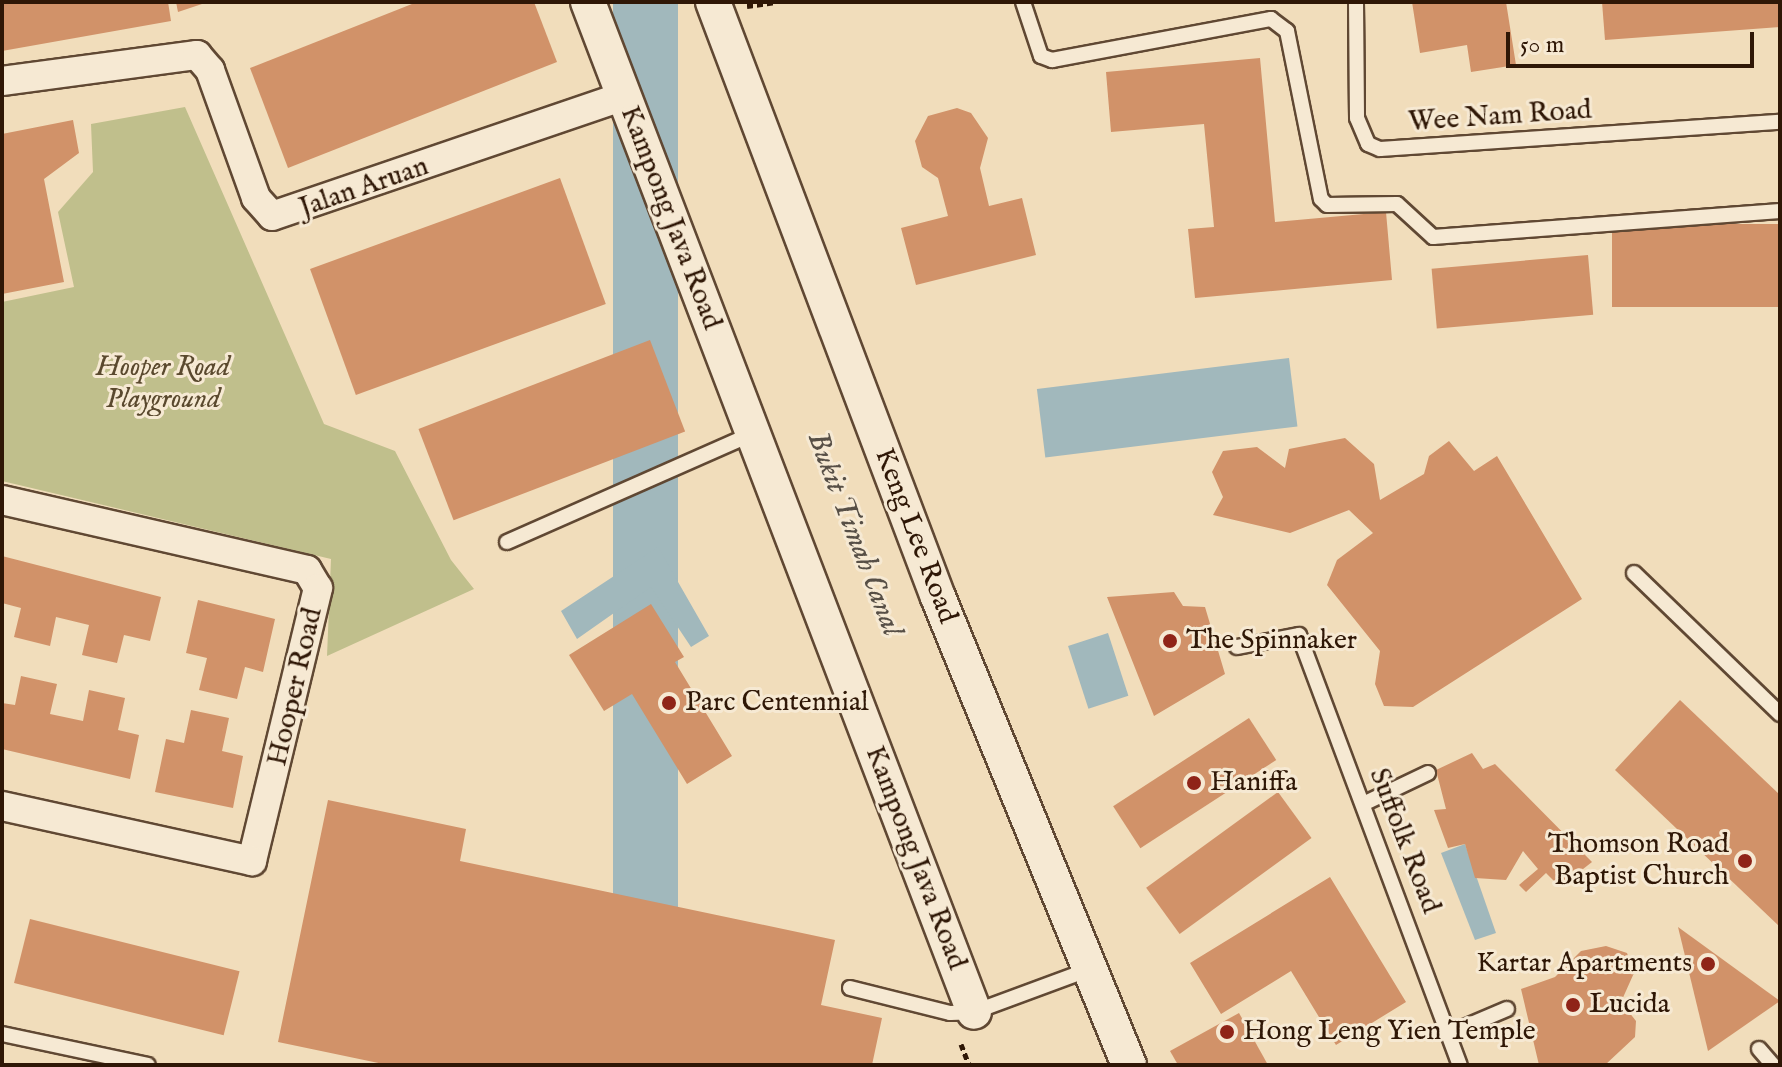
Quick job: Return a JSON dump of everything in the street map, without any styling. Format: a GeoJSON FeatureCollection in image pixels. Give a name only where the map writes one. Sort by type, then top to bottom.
{"type":"FeatureCollection","features":[{"type":"Feature","properties":{"kind":"street","name":"Kampong Java Road"},"geometry":{"type":"LineString","coordinates":[[588,2],[975,1011]]}},
{"type":"Feature","properties":{"kind":"street","name":"Keng Lee Road"},"geometry":{"type":"LineString","coordinates":[[726,4],[938,597],[1129,1065]]}},
{"type":"Feature","properties":{"kind":"street","name":"Jalan Aruan"},"geometry":{"type":"LineString","coordinates":[[2,81],[197,55],[210,70],[256,198],[272,216],[624,96]]}},
{"type":"Feature","properties":{"kind":"street","name":"Hooper Road"},"geometry":{"type":"LineString","coordinates":[[2,500],[307,570],[318,588],[252,861],[2,806]]}},
{"type":"Feature","properties":{"kind":"lane"},"geometry":{"type":"LineString","coordinates":[[1023,2],[1041,56],[1052,60],[1271,19],[1287,31],[1321,199],[1327,205],[1397,204],[1433,237],[1780,211]]}},
{"type":"Feature","properties":{"kind":"lane","name":"Wee Nam Road"},"geometry":{"type":"LineString","coordinates":[[1356,2],[1357,118],[1368,144],[1380,149],[1780,122]]}},
{"type":"Feature","properties":{"kind":"lane"},"geometry":{"type":"LineString","coordinates":[[507,542],[752,434]]}},
{"type":"Feature","properties":{"kind":"lane"},"geometry":{"type":"LineString","coordinates":[[1634,573],[1780,714]]}},
{"type":"Feature","properties":{"kind":"lane","name":"Suffolk Road"},"geometry":{"type":"LineString","coordinates":[[1237,647],[1299,635],[1460,1065]]}},
{"type":"Feature","properties":{"kind":"lane"},"geometry":{"type":"LineString","coordinates":[[1363,804],[1428,773]]}},
{"type":"Feature","properties":{"kind":"lane"},"geometry":{"type":"LineString","coordinates":[[850,988],[950,1013],[975,1011],[1089,970]]}},
{"type":"Feature","properties":{"kind":"lane"},"geometry":{"type":"LineString","coordinates":[[1448,1034],[1507,1009]]}},
{"type":"Feature","properties":{"kind":"lane"},"geometry":{"type":"LineString","coordinates":[[2,1034],[148,1065]]}},
{"type":"Feature","properties":{"kind":"lane"},"geometry":{"type":"LineString","coordinates":[[1759,1049],[1773,1065]]}},
{"type":"Feature","properties":{"kind":"path"},"geometry":{"type":"LineString","coordinates":[[726,4],[776,2]]}},
{"type":"Feature","properties":{"kind":"green space","name":"Hooper Road Playground"},"geometry":{"type":"Polygon","coordinates":[[[185,107],[324,424],[395,451],[451,560],[474,589],[327,656],[331,559],[2,481],[2,302],[74,287],[58,212],[93,172],[91,124],[185,107]]]}},
{"type":"Feature","properties":{"kind":"water"},"geometry":{"type":"Polygon","coordinates":[[[613,2],[678,2],[678,1065],[613,1065],[613,2]]]}},
{"type":"Feature","properties":{"kind":"water"},"geometry":{"type":"Polygon","coordinates":[[[1289,358],[1297,426],[1045,457],[1037,389],[1289,358]]]}},
{"type":"Feature","properties":{"kind":"water"},"geometry":{"type":"Polygon","coordinates":[[[658,547],[709,636],[691,647],[651,587],[577,639],[561,611],[658,547]]]}},
{"type":"Feature","properties":{"kind":"water"},"geometry":{"type":"Polygon","coordinates":[[[1108,633],[1128,696],[1088,709],[1068,646],[1108,633]]]}},
{"type":"Feature","properties":{"kind":"water"},"geometry":{"type":"Polygon","coordinates":[[[1465,844],[1496,933],[1475,940],[1441,853],[1465,844]]]}},
{"type":"Feature","properties":{"kind":"building"},"geometry":{"type":"Polygon","coordinates":[[[2,2],[168,2],[171,21],[2,51],[2,2]]]}},
{"type":"Feature","properties":{"kind":"building"},"geometry":{"type":"Polygon","coordinates":[[[176,2],[208,2],[178,12],[176,2]]]}},
{"type":"Feature","properties":{"kind":"building"},"geometry":{"type":"Polygon","coordinates":[[[417,2],[534,2],[557,62],[288,168],[250,68],[417,2]]]}},
{"type":"Feature","properties":{"kind":"building"},"geometry":{"type":"Polygon","coordinates":[[[1412,2],[1506,2],[1516,65],[1471,72],[1467,45],[1420,53],[1412,2]]]}},
{"type":"Feature","properties":{"kind":"building"},"geometry":{"type":"Polygon","coordinates":[[[1602,2],[1780,2],[1780,27],[1605,40],[1602,2]]]}},
{"type":"Feature","properties":{"kind":"building"},"geometry":{"type":"Polygon","coordinates":[[[1260,58],[1275,222],[1386,212],[1392,280],[1195,298],[1188,229],[1214,227],[1204,124],[1111,132],[1106,72],[1260,58]]]}},
{"type":"Feature","properties":{"kind":"building"},"geometry":{"type":"Polygon","coordinates":[[[957,108],[971,113],[988,138],[980,168],[989,206],[1022,198],[1036,255],[916,285],[901,228],[948,216],[938,178],[922,167],[915,141],[928,116],[957,108]]]}},
{"type":"Feature","properties":{"kind":"building"},"geometry":{"type":"Polygon","coordinates":[[[73,120],[79,153],[44,179],[64,282],[2,294],[2,134],[73,120]]]}},
{"type":"Feature","properties":{"kind":"building"},"geometry":{"type":"Polygon","coordinates":[[[560,178],[606,304],[356,395],[310,269],[560,178]]]}},
{"type":"Feature","properties":{"kind":"building"},"geometry":{"type":"Polygon","coordinates":[[[1612,224],[1780,224],[1780,307],[1612,307],[1612,224]]]}},
{"type":"Feature","properties":{"kind":"building"},"geometry":{"type":"Polygon","coordinates":[[[1588,255],[1593,315],[1437,328],[1432,269],[1588,255]]]}},
{"type":"Feature","properties":{"kind":"building"},"geometry":{"type":"Polygon","coordinates":[[[650,340],[685,431],[454,520],[418,429],[650,340]]]}},
{"type":"Feature","properties":{"kind":"building"},"geometry":{"type":"Polygon","coordinates":[[[1345,438],[1374,464],[1380,500],[1424,474],[1429,456],[1449,441],[1474,471],[1497,456],[1582,599],[1413,707],[1384,706],[1375,684],[1380,651],[1327,585],[1337,560],[1373,533],[1349,510],[1290,533],[1213,515],[1223,497],[1212,472],[1223,451],[1257,447],[1285,468],[1289,449],[1345,438]]]}},
{"type":"Feature","properties":{"kind":"building"},"geometry":{"type":"Polygon","coordinates":[[[2,556],[161,597],[150,641],[124,635],[117,663],[82,655],[89,625],[56,617],[50,646],[14,637],[21,608],[2,603],[2,556]]]}},
{"type":"Feature","properties":{"kind":"building","name":"The Spinnaker"},"geometry":{"type":"Polygon","coordinates":[[[1174,592],[1183,606],[1205,607],[1225,674],[1154,716],[1107,597],[1174,592]]]}},
{"type":"Feature","properties":{"kind":"building"},"geometry":{"type":"Polygon","coordinates":[[[198,600],[275,619],[263,672],[245,667],[237,699],[199,690],[207,658],[186,653],[198,600]]]}},
{"type":"Feature","properties":{"kind":"building","name":"Parc Centennial"},"geometry":{"type":"Polygon","coordinates":[[[651,604],[684,657],[675,662],[732,756],[687,784],[632,694],[604,711],[569,655],[651,604]]]}},
{"type":"Feature","properties":{"kind":"building"},"geometry":{"type":"Polygon","coordinates":[[[21,676],[57,684],[50,714],[83,721],[89,690],[125,698],[118,730],[139,735],[130,779],[2,749],[2,703],[15,705],[21,676]]]}},
{"type":"Feature","properties":{"kind":"building","name":"Thomson Road Baptist Church"},"geometry":{"type":"Polygon","coordinates":[[[1680,700],[1780,795],[1780,927],[1615,770],[1680,700]]]}},
{"type":"Feature","properties":{"kind":"building"},"geometry":{"type":"Polygon","coordinates":[[[191,710],[229,718],[222,751],[243,756],[233,808],[155,792],[166,739],[184,743],[191,710]]]}},
{"type":"Feature","properties":{"kind":"building","name":"Haniffa"},"geometry":{"type":"Polygon","coordinates":[[[1249,718],[1276,760],[1140,848],[1113,806],[1249,718]]]}},
{"type":"Feature","properties":{"kind":"building"},"geometry":{"type":"Polygon","coordinates":[[[1472,753],[1483,769],[1495,764],[1592,862],[1560,887],[1546,873],[1526,892],[1519,885],[1538,869],[1523,851],[1506,880],[1475,878],[1465,844],[1448,848],[1434,810],[1446,809],[1436,770],[1472,753]]]}},
{"type":"Feature","properties":{"kind":"building"},"geometry":{"type":"Polygon","coordinates":[[[1278,792],[1312,838],[1180,934],[1146,888],[1278,792]]]}},
{"type":"Feature","properties":{"kind":"building"},"geometry":{"type":"Polygon","coordinates":[[[328,800],[466,829],[460,861],[835,940],[821,1005],[882,1018],[872,1065],[388,1065],[278,1042],[328,800]]]}},
{"type":"Feature","properties":{"kind":"building"},"geometry":{"type":"Polygon","coordinates":[[[1330,877],[1406,1002],[1336,1045],[1291,971],[1221,1014],[1190,963],[1330,877]]]}},
{"type":"Feature","properties":{"kind":"building"},"geometry":{"type":"Polygon","coordinates":[[[30,919],[240,971],[224,1035],[14,983],[30,919]]]}},
{"type":"Feature","properties":{"kind":"building","name":"Kartar Apartments"},"geometry":{"type":"Polygon","coordinates":[[[1678,927],[1780,1001],[1708,1051],[1678,927]]]}},
{"type":"Feature","properties":{"kind":"building","name":"Lucida"},"geometry":{"type":"Polygon","coordinates":[[[1606,946],[1627,953],[1634,973],[1621,1002],[1636,1021],[1635,1037],[1605,1065],[1539,1065],[1521,989],[1555,977],[1581,951],[1606,946]]]}},
{"type":"Feature","properties":{"kind":"building","name":"Hong Leng Yien Temple"},"geometry":{"type":"Polygon","coordinates":[[[1239,1013],[1268,1065],[1178,1065],[1170,1051],[1239,1013]]]}},
{"type":"Feature","properties":{"kind":"place","name":"The Spinnaker"},"geometry":{"type":"Point","coordinates":[1170,641]}},
{"type":"Feature","properties":{"kind":"place","name":"Parc Centennial"},"geometry":{"type":"Point","coordinates":[669,703]}},
{"type":"Feature","properties":{"kind":"place","name":"Haniffa"},"geometry":{"type":"Point","coordinates":[1194,783]}},
{"type":"Feature","properties":{"kind":"place","name":"Thomson Road Baptist Church"},"geometry":{"type":"Point","coordinates":[1745,861]}},
{"type":"Feature","properties":{"kind":"place","name":"Kartar Apartments"},"geometry":{"type":"Point","coordinates":[1708,964]}},
{"type":"Feature","properties":{"kind":"place","name":"Lucida"},"geometry":{"type":"Point","coordinates":[1573,1005]}},
{"type":"Feature","properties":{"kind":"place","name":"Hong Leng Yien Temple"},"geometry":{"type":"Point","coordinates":[1227,1032]}},
{"type":"Feature","properties":{"kind":"water label","name":"Bukit Timah Canal"},"geometry":{"type":"Point","coordinates":[854,534]}}]}
